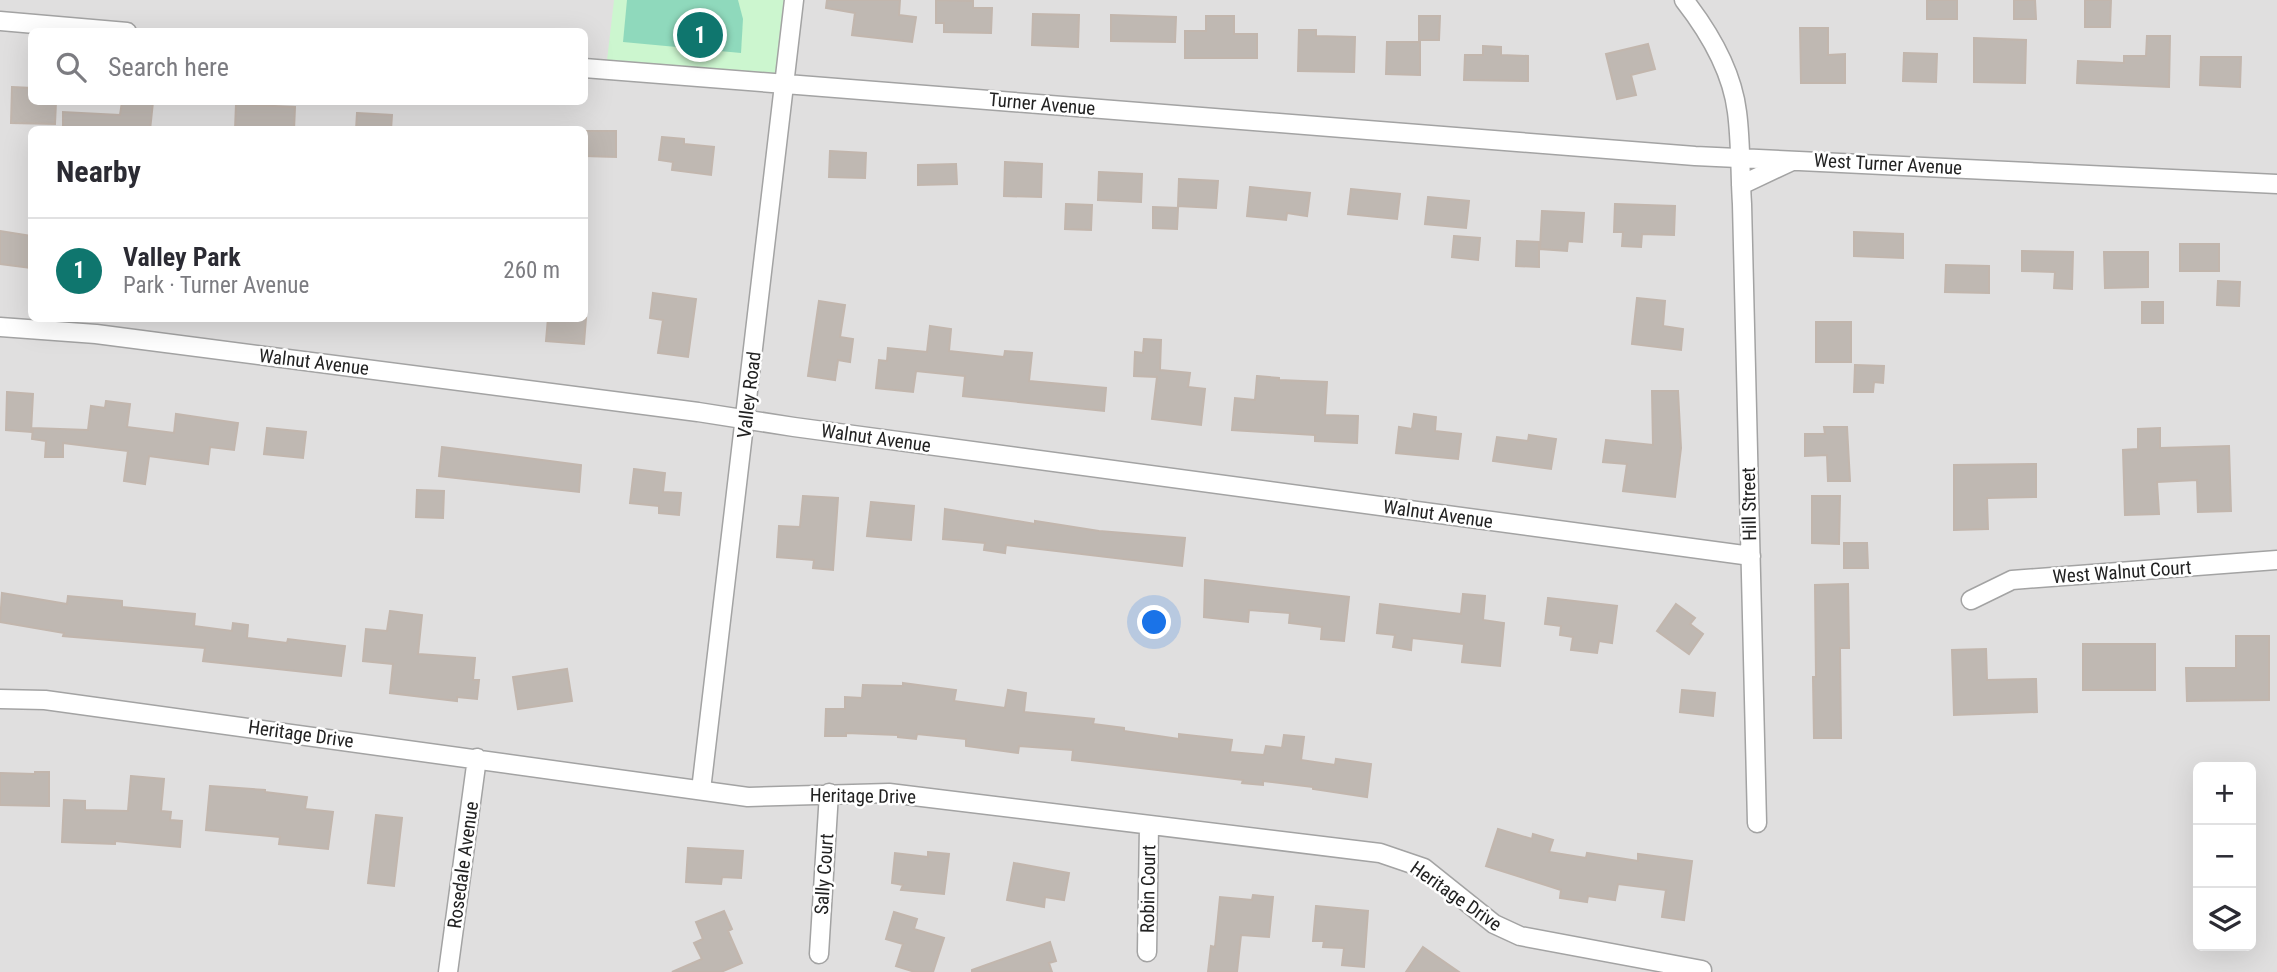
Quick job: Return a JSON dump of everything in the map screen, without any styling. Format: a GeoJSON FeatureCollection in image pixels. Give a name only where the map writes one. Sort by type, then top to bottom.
{"type":"FeatureCollection","features":[{"type":"Feature","properties":{"kind":"street","name":"Valley Road"},"geometry":{"type":"LineString","coordinates":[[701,790],[794,0]]}},
{"type":"Feature","properties":{"kind":"street","name":"Hill Street"},"geometry":{"type":"LineString","coordinates":[[1684,0],[1702,23],[1726,72],[1737,112],[1751,556],[1756,822]]}},
{"type":"Feature","properties":{"kind":"street"},"geometry":{"type":"LineString","coordinates":[[0,21],[81,28]]}},
{"type":"Feature","properties":{"kind":"street","name":"Turner Avenue"},"geometry":{"type":"LineString","coordinates":[[588,68],[1500,140]]}},
{"type":"Feature","properties":{"kind":"street","name":"West Turner Avenue"},"geometry":{"type":"LineString","coordinates":[[1500,140],[1695,156],[2277,184]]}},
{"type":"Feature","properties":{"kind":"street"},"geometry":{"type":"LineString","coordinates":[[1741,185],[1796,160]]}},
{"type":"Feature","properties":{"kind":"street","name":"Walnut Avenue"},"geometry":{"type":"LineString","coordinates":[[0,327],[96,334],[746,419],[1751,556]]}},
{"type":"Feature","properties":{"kind":"street","name":"West Walnut Court"},"geometry":{"type":"LineString","coordinates":[[1971,600],[2012,579],[2277,560]]}},
{"type":"Feature","properties":{"kind":"street","name":"Heritage Drive"},"geometry":{"type":"LineString","coordinates":[[0,699],[45,700],[748,797],[889,793],[1393,856],[1424,868],[1494,924],[1520,936],[1702,970]]}},
{"type":"Feature","properties":{"kind":"street","name":"Rosedale Avenue"},"geometry":{"type":"LineString","coordinates":[[448,972],[477,758]]}},
{"type":"Feature","properties":{"kind":"street","name":"Sally Court"},"geometry":{"type":"LineString","coordinates":[[819,954],[829,793]]}},
{"type":"Feature","properties":{"kind":"street","name":"Robin Court"},"geometry":{"type":"LineString","coordinates":[[1147,952],[1149,826]]}},
{"type":"Feature","properties":{"kind":"shaded area"},"geometry":{"type":"Polygon","coordinates":[[[0,0],[2277,0],[2277,972],[0,972],[0,0]]]}},
{"type":"Feature","properties":{"kind":"green space"},"geometry":{"type":"Polygon","coordinates":[[[614,0],[794,0],[785,84],[606,69],[614,0]]]}},
{"type":"Feature","properties":{"kind":"green space"},"geometry":{"type":"Polygon","coordinates":[[[627,0],[738,0],[743,19],[741,53],[623,42],[627,0]]]}},
{"type":"Feature","properties":{"kind":"building"},"geometry":{"type":"Polygon","coordinates":[[[827,0],[900,0],[899,15],[916,17],[912,42],[852,35],[855,13],[826,8],[827,0]]]}},
{"type":"Feature","properties":{"kind":"building"},"geometry":{"type":"Polygon","coordinates":[[[936,0],[973,1],[973,8],[992,8],[991,33],[944,32],[944,23],[936,23],[936,0]]]}},
{"type":"Feature","properties":{"kind":"building"},"geometry":{"type":"Polygon","coordinates":[[[1927,0],[1957,0],[1957,19],[1927,19],[1927,0]]]}},
{"type":"Feature","properties":{"kind":"building"},"geometry":{"type":"Polygon","coordinates":[[[2014,0],[2035,0],[2036,19],[2014,19],[2014,0]]]}},
{"type":"Feature","properties":{"kind":"building"},"geometry":{"type":"Polygon","coordinates":[[[2085,0],[2111,0],[2110,27],[2085,27],[2085,0]]]}},
{"type":"Feature","properties":{"kind":"building"},"geometry":{"type":"Polygon","coordinates":[[[1033,14],[1079,15],[1078,47],[1032,45],[1033,14]]]}},
{"type":"Feature","properties":{"kind":"building"},"geometry":{"type":"Polygon","coordinates":[[[1111,15],[1176,17],[1175,42],[1111,41],[1111,15]]]}},
{"type":"Feature","properties":{"kind":"building"},"geometry":{"type":"Polygon","coordinates":[[[1206,16],[1234,16],[1234,34],[1257,34],[1257,58],[1185,58],[1185,31],[1206,31],[1206,16]]]}},
{"type":"Feature","properties":{"kind":"building"},"geometry":{"type":"Polygon","coordinates":[[[1419,16],[1440,16],[1439,40],[1419,40],[1419,16]]]}},
{"type":"Feature","properties":{"kind":"building"},"geometry":{"type":"Polygon","coordinates":[[[1800,28],[1828,28],[1828,55],[1845,54],[1845,83],[1801,83],[1800,28]]]}},
{"type":"Feature","properties":{"kind":"building"},"geometry":{"type":"Polygon","coordinates":[[[1299,30],[1316,30],[1316,36],[1355,37],[1354,72],[1298,71],[1299,30]]]}},
{"type":"Feature","properties":{"kind":"building"},"geometry":{"type":"Polygon","coordinates":[[[2147,36],[2170,36],[2169,87],[2077,83],[2078,61],[2124,63],[2124,56],[2146,56],[2147,36]]]}},
{"type":"Feature","properties":{"kind":"building"},"geometry":{"type":"Polygon","coordinates":[[[1974,38],[2026,40],[2025,83],[1974,82],[1974,38]]]}},
{"type":"Feature","properties":{"kind":"building"},"geometry":{"type":"Polygon","coordinates":[[[1387,42],[1420,42],[1420,75],[1386,74],[1387,42]]]}},
{"type":"Feature","properties":{"kind":"building"},"geometry":{"type":"Polygon","coordinates":[[[1648,44],[1655,69],[1631,75],[1636,95],[1617,99],[1606,54],[1648,44]]]}},
{"type":"Feature","properties":{"kind":"building"},"geometry":{"type":"Polygon","coordinates":[[[1483,46],[1501,47],[1501,55],[1528,56],[1528,81],[1464,80],[1465,55],[1483,55],[1483,46]]]}},
{"type":"Feature","properties":{"kind":"building"},"geometry":{"type":"Polygon","coordinates":[[[1904,53],[1937,54],[1936,82],[1903,81],[1904,53]]]}},
{"type":"Feature","properties":{"kind":"building"},"geometry":{"type":"Polygon","coordinates":[[[2201,57],[2241,57],[2240,87],[2200,85],[2201,57]]]}},
{"type":"Feature","properties":{"kind":"building"},"geometry":{"type":"Polygon","coordinates":[[[12,87],[28,88],[28,105],[56,105],[55,124],[11,123],[12,87]]]}},
{"type":"Feature","properties":{"kind":"building"},"geometry":{"type":"Polygon","coordinates":[[[122,105],[153,105],[150,126],[63,126],[63,112],[120,115],[122,105]]]}},
{"type":"Feature","properties":{"kind":"building"},"geometry":{"type":"Polygon","coordinates":[[[236,105],[295,107],[294,126],[235,126],[236,105]]]}},
{"type":"Feature","properties":{"kind":"building"},"geometry":{"type":"Polygon","coordinates":[[[357,113],[392,115],[391,126],[356,126],[357,113]]]}},
{"type":"Feature","properties":{"kind":"building"},"geometry":{"type":"Polygon","coordinates":[[[588,131],[616,131],[616,157],[588,156],[588,131]]]}},
{"type":"Feature","properties":{"kind":"building"},"geometry":{"type":"Polygon","coordinates":[[[662,137],[684,139],[684,144],[714,147],[711,175],[672,170],[673,162],[659,160],[662,137]]]}},
{"type":"Feature","properties":{"kind":"building"},"geometry":{"type":"Polygon","coordinates":[[[830,151],[866,153],[865,178],[829,177],[830,151]]]}},
{"type":"Feature","properties":{"kind":"building"},"geometry":{"type":"Polygon","coordinates":[[[1005,162],[1042,164],[1041,197],[1004,196],[1005,162]]]}},
{"type":"Feature","properties":{"kind":"building"},"geometry":{"type":"Polygon","coordinates":[[[956,164],[957,184],[918,185],[918,165],[956,164]]]}},
{"type":"Feature","properties":{"kind":"building"},"geometry":{"type":"Polygon","coordinates":[[[1099,172],[1142,174],[1141,202],[1098,200],[1099,172]]]}},
{"type":"Feature","properties":{"kind":"building"},"geometry":{"type":"Polygon","coordinates":[[[1179,179],[1218,181],[1216,208],[1178,206],[1179,179]]]}},
{"type":"Feature","properties":{"kind":"building"},"geometry":{"type":"Polygon","coordinates":[[[1250,187],[1310,193],[1307,216],[1287,213],[1286,220],[1247,216],[1250,187]]]}},
{"type":"Feature","properties":{"kind":"building"},"geometry":{"type":"Polygon","coordinates":[[[1351,189],[1400,194],[1397,219],[1348,214],[1351,189]]]}},
{"type":"Feature","properties":{"kind":"building"},"geometry":{"type":"Polygon","coordinates":[[[1428,197],[1469,201],[1466,228],[1425,224],[1428,197]]]}},
{"type":"Feature","properties":{"kind":"building"},"geometry":{"type":"Polygon","coordinates":[[[1066,204],[1092,205],[1091,230],[1065,229],[1066,204]]]}},
{"type":"Feature","properties":{"kind":"building"},"geometry":{"type":"Polygon","coordinates":[[[1615,204],[1675,206],[1674,235],[1642,234],[1641,247],[1622,246],[1623,232],[1614,232],[1615,204]]]}},
{"type":"Feature","properties":{"kind":"building"},"geometry":{"type":"Polygon","coordinates":[[[1153,207],[1178,208],[1177,229],[1153,228],[1153,207]]]}},
{"type":"Feature","properties":{"kind":"building"},"geometry":{"type":"Polygon","coordinates":[[[1542,211],[1584,213],[1582,242],[1568,241],[1567,251],[1540,249],[1542,211]]]}},
{"type":"Feature","properties":{"kind":"building"},"geometry":{"type":"Polygon","coordinates":[[[0,231],[28,235],[28,268],[0,264],[0,231]]]}},
{"type":"Feature","properties":{"kind":"building"},"geometry":{"type":"Polygon","coordinates":[[[1854,232],[1903,234],[1903,258],[1854,256],[1854,232]]]}},
{"type":"Feature","properties":{"kind":"building"},"geometry":{"type":"Polygon","coordinates":[[[1454,236],[1480,238],[1478,260],[1452,257],[1454,236]]]}},
{"type":"Feature","properties":{"kind":"building"},"geometry":{"type":"Polygon","coordinates":[[[1517,241],[1539,242],[1539,267],[1516,266],[1517,241]]]}},
{"type":"Feature","properties":{"kind":"building"},"geometry":{"type":"Polygon","coordinates":[[[2180,244],[2219,244],[2219,271],[2180,271],[2180,244]]]}},
{"type":"Feature","properties":{"kind":"building"},"geometry":{"type":"Polygon","coordinates":[[[2022,251],[2073,252],[2072,289],[2054,288],[2055,272],[2022,271],[2022,251]]]}},
{"type":"Feature","properties":{"kind":"building"},"geometry":{"type":"Polygon","coordinates":[[[2104,252],[2148,252],[2148,287],[2105,288],[2104,252]]]}},
{"type":"Feature","properties":{"kind":"building"},"geometry":{"type":"Polygon","coordinates":[[[1946,265],[1989,266],[1989,293],[1945,292],[1946,265]]]}},
{"type":"Feature","properties":{"kind":"building"},"geometry":{"type":"Polygon","coordinates":[[[2218,281],[2240,282],[2239,306],[2217,305],[2218,281]]]}},
{"type":"Feature","properties":{"kind":"building"},"geometry":{"type":"Polygon","coordinates":[[[653,293],[696,299],[688,357],[658,353],[663,320],[650,318],[653,293]]]}},
{"type":"Feature","properties":{"kind":"building"},"geometry":{"type":"Polygon","coordinates":[[[1637,298],[1665,301],[1663,326],[1683,329],[1681,350],[1632,344],[1637,298]]]}},
{"type":"Feature","properties":{"kind":"building"},"geometry":{"type":"Polygon","coordinates":[[[819,301],[845,305],[840,337],[853,339],[850,362],[838,360],[835,380],[808,376],[819,301]]]}},
{"type":"Feature","properties":{"kind":"building"},"geometry":{"type":"Polygon","coordinates":[[[2142,302],[2163,302],[2163,323],[2142,323],[2142,302]]]}},
{"type":"Feature","properties":{"kind":"building"},"geometry":{"type":"Polygon","coordinates":[[[548,322],[586,322],[584,344],[546,341],[548,322]]]}},
{"type":"Feature","properties":{"kind":"building"},"geometry":{"type":"Polygon","coordinates":[[[1816,322],[1851,322],[1851,362],[1816,362],[1816,322]]]}},
{"type":"Feature","properties":{"kind":"building"},"geometry":{"type":"Polygon","coordinates":[[[930,326],[951,329],[949,351],[1004,357],[1005,351],[1032,353],[1029,381],[1106,388],[1104,411],[963,396],[965,376],[916,371],[913,392],[876,388],[879,360],[887,361],[888,348],[927,352],[930,326]]]}},
{"type":"Feature","properties":{"kind":"building"},"geometry":{"type":"Polygon","coordinates":[[[1144,339],[1161,340],[1160,370],[1190,373],[1188,387],[1205,389],[1201,425],[1152,419],[1157,377],[1134,376],[1135,352],[1143,353],[1144,339]]]}},
{"type":"Feature","properties":{"kind":"building"},"geometry":{"type":"Polygon","coordinates":[[[1855,365],[1884,366],[1883,383],[1874,382],[1873,392],[1854,392],[1855,365]]]}},
{"type":"Feature","properties":{"kind":"building"},"geometry":{"type":"Polygon","coordinates":[[[1257,376],[1279,380],[1327,382],[1325,415],[1358,416],[1357,443],[1315,441],[1315,435],[1232,430],[1235,398],[1255,400],[1257,376]]]}},
{"type":"Feature","properties":{"kind":"building"},"geometry":{"type":"Polygon","coordinates":[[[1652,391],[1678,391],[1681,448],[1675,497],[1623,491],[1627,464],[1603,462],[1606,440],[1653,445],[1652,391]]]}},
{"type":"Feature","properties":{"kind":"building"},"geometry":{"type":"Polygon","coordinates":[[[7,392],[33,394],[31,432],[6,430],[7,392]]]}},
{"type":"Feature","properties":{"kind":"building"},"geometry":{"type":"Polygon","coordinates":[[[106,401],[130,404],[127,427],[174,433],[176,414],[238,423],[234,450],[210,447],[208,464],[149,456],[145,484],[124,481],[128,451],[63,443],[63,457],[45,457],[46,441],[32,439],[33,428],[88,430],[91,406],[105,408],[106,401]]]}},
{"type":"Feature","properties":{"kind":"building"},"geometry":{"type":"Polygon","coordinates":[[[1414,414],[1436,417],[1435,431],[1461,434],[1458,459],[1396,453],[1399,427],[1412,429],[1414,414]]]}},
{"type":"Feature","properties":{"kind":"building"},"geometry":{"type":"Polygon","coordinates":[[[1824,427],[1847,427],[1850,481],[1828,481],[1827,455],[1805,456],[1805,434],[1825,434],[1824,427]]]}},
{"type":"Feature","properties":{"kind":"building"},"geometry":{"type":"Polygon","coordinates":[[[267,428],[306,432],[303,458],[264,454],[267,428]]]}},
{"type":"Feature","properties":{"kind":"building"},"geometry":{"type":"Polygon","coordinates":[[[2160,428],[2160,448],[2229,446],[2231,511],[2198,512],[2197,480],[2157,482],[2159,514],[2125,515],[2123,450],[2138,449],[2138,429],[2160,428]]]}},
{"type":"Feature","properties":{"kind":"building"},"geometry":{"type":"Polygon","coordinates":[[[1529,435],[1556,439],[1551,469],[1493,461],[1497,437],[1528,441],[1529,435]]]}},
{"type":"Feature","properties":{"kind":"building"},"geometry":{"type":"Polygon","coordinates":[[[442,447],[581,465],[579,492],[439,476],[442,447]]]}},
{"type":"Feature","properties":{"kind":"building"},"geometry":{"type":"Polygon","coordinates":[[[2036,464],[2036,497],[1987,498],[1988,529],[1954,530],[1954,465],[2036,464]]]}},
{"type":"Feature","properties":{"kind":"building"},"geometry":{"type":"Polygon","coordinates":[[[634,469],[665,473],[663,492],[681,493],[679,515],[659,513],[659,506],[630,503],[634,469]]]}},
{"type":"Feature","properties":{"kind":"building"},"geometry":{"type":"Polygon","coordinates":[[[417,490],[444,491],[443,518],[416,517],[417,490]]]}},
{"type":"Feature","properties":{"kind":"building"},"geometry":{"type":"Polygon","coordinates":[[[803,496],[838,498],[833,570],[813,568],[814,560],[777,557],[779,526],[800,527],[803,496]]]}},
{"type":"Feature","properties":{"kind":"building"},"geometry":{"type":"Polygon","coordinates":[[[1812,496],[1840,496],[1839,544],[1812,543],[1812,496]]]}},
{"type":"Feature","properties":{"kind":"building"},"geometry":{"type":"Polygon","coordinates":[[[871,502],[914,506],[911,540],[867,536],[871,502]]]}},
{"type":"Feature","properties":{"kind":"building"},"geometry":{"type":"Polygon","coordinates":[[[945,509],[1035,524],[1035,521],[1099,531],[1185,538],[1182,566],[1006,545],[1005,553],[984,550],[985,543],[943,539],[945,509]]]}},
{"type":"Feature","properties":{"kind":"building"},"geometry":{"type":"Polygon","coordinates":[[[1844,543],[1867,543],[1868,568],[1844,568],[1844,543]]]}},
{"type":"Feature","properties":{"kind":"building"},"geometry":{"type":"Polygon","coordinates":[[[1205,580],[1349,597],[1344,641],[1321,639],[1322,627],[1289,623],[1290,613],[1249,610],[1248,622],[1204,617],[1205,580]]]}},
{"type":"Feature","properties":{"kind":"building"},"geometry":{"type":"Polygon","coordinates":[[[1848,584],[1849,648],[1840,648],[1841,738],[1814,738],[1815,585],[1848,584]]]}},
{"type":"Feature","properties":{"kind":"building"},"geometry":{"type":"Polygon","coordinates":[[[2,593],[67,604],[68,596],[122,601],[122,607],[195,614],[194,626],[232,631],[233,623],[248,625],[247,638],[287,643],[288,639],[345,646],[341,676],[203,661],[205,648],[63,636],[64,633],[0,622],[2,593]]]}},
{"type":"Feature","properties":{"kind":"building"},"geometry":{"type":"Polygon","coordinates":[[[1463,594],[1485,596],[1483,620],[1504,623],[1500,666],[1462,662],[1464,644],[1412,638],[1411,650],[1393,647],[1395,635],[1377,633],[1380,604],[1461,614],[1463,594]]]}},
{"type":"Feature","properties":{"kind":"building"},"geometry":{"type":"Polygon","coordinates":[[[1548,598],[1617,606],[1612,643],[1599,641],[1597,653],[1571,650],[1573,637],[1560,635],[1561,626],[1545,624],[1548,598]]]}},
{"type":"Feature","properties":{"kind":"building"},"geometry":{"type":"Polygon","coordinates":[[[1676,604],[1695,618],[1690,624],[1703,634],[1689,654],[1657,631],[1676,604]]]}},
{"type":"Feature","properties":{"kind":"building"},"geometry":{"type":"Polygon","coordinates":[[[390,611],[422,615],[418,654],[475,658],[473,680],[479,680],[477,699],[457,697],[457,701],[390,693],[393,664],[363,661],[366,629],[387,631],[390,611]]]}},
{"type":"Feature","properties":{"kind":"building"},"geometry":{"type":"Polygon","coordinates":[[[2236,636],[2269,636],[2269,700],[2187,701],[2186,668],[2236,668],[2236,636]]]}},
{"type":"Feature","properties":{"kind":"building"},"geometry":{"type":"Polygon","coordinates":[[[2083,644],[2155,644],[2155,690],[2083,690],[2083,644]]]}},
{"type":"Feature","properties":{"kind":"building"},"geometry":{"type":"Polygon","coordinates":[[[1986,649],[1987,680],[2036,679],[2037,712],[1954,715],[1952,650],[1986,649]]]}},
{"type":"Feature","properties":{"kind":"building"},"geometry":{"type":"Polygon","coordinates":[[[567,669],[572,701],[518,709],[513,677],[567,669]]]}},
{"type":"Feature","properties":{"kind":"building"},"geometry":{"type":"Polygon","coordinates":[[[903,683],[956,690],[954,701],[1005,708],[1008,690],[1026,693],[1024,712],[1094,719],[1093,724],[1179,739],[1179,734],[1232,740],[1230,752],[1264,755],[1266,746],[1282,748],[1284,735],[1304,737],[1301,760],[1335,765],[1336,759],[1371,764],[1367,797],[1313,787],[1263,781],[1263,785],[1242,783],[1243,780],[1072,760],[1073,750],[1019,746],[1018,753],[966,746],[966,739],[917,734],[916,739],[898,735],[846,733],[846,736],[825,736],[826,709],[845,709],[845,697],[862,698],[863,685],[903,686],[903,683]]]}},
{"type":"Feature","properties":{"kind":"building"},"geometry":{"type":"Polygon","coordinates":[[[1682,690],[1715,693],[1713,716],[1680,712],[1682,690]]]}},
{"type":"Feature","properties":{"kind":"building"},"geometry":{"type":"Polygon","coordinates":[[[49,772],[49,806],[0,805],[0,773],[49,772]]]}},
{"type":"Feature","properties":{"kind":"building"},"geometry":{"type":"Polygon","coordinates":[[[131,776],[164,779],[161,811],[171,812],[170,820],[182,821],[180,847],[115,841],[115,844],[62,842],[64,800],[85,801],[85,810],[128,811],[131,776]]]}},
{"type":"Feature","properties":{"kind":"building"},"geometry":{"type":"Polygon","coordinates":[[[210,786],[265,790],[307,797],[305,809],[333,812],[328,849],[279,844],[280,837],[206,830],[210,786]]]}},
{"type":"Feature","properties":{"kind":"building"},"geometry":{"type":"Polygon","coordinates":[[[376,815],[402,818],[394,886],[368,883],[376,815]]]}},
{"type":"Feature","properties":{"kind":"building"},"geometry":{"type":"Polygon","coordinates":[[[1498,829],[1532,839],[1533,834],[1553,840],[1549,852],[1586,858],[1587,853],[1638,861],[1638,854],[1692,861],[1684,920],[1662,917],[1666,890],[1618,884],[1615,900],[1588,896],[1587,902],[1560,898],[1561,890],[1486,866],[1498,829]]]}},
{"type":"Feature","properties":{"kind":"building"},"geometry":{"type":"Polygon","coordinates":[[[688,848],[743,851],[741,878],[722,877],[721,884],[686,882],[688,848]]]}},
{"type":"Feature","properties":{"kind":"building"},"geometry":{"type":"Polygon","coordinates":[[[928,852],[949,854],[944,894],[901,890],[903,885],[892,883],[895,853],[928,857],[928,852]]]}},
{"type":"Feature","properties":{"kind":"building"},"geometry":{"type":"Polygon","coordinates":[[[1014,863],[1069,873],[1064,900],[1045,897],[1044,907],[1007,900],[1014,863]]]}},
{"type":"Feature","properties":{"kind":"building"},"geometry":{"type":"Polygon","coordinates":[[[1253,895],[1273,897],[1269,937],[1241,935],[1237,972],[1208,972],[1211,946],[1215,947],[1220,897],[1252,900],[1253,895]]]}},
{"type":"Feature","properties":{"kind":"building"},"geometry":{"type":"Polygon","coordinates":[[[1316,906],[1368,911],[1364,967],[1342,965],[1344,948],[1323,947],[1324,941],[1313,941],[1316,906]]]}},
{"type":"Feature","properties":{"kind":"building"},"geometry":{"type":"Polygon","coordinates":[[[724,911],[732,929],[728,931],[742,963],[721,972],[672,972],[702,959],[694,943],[703,939],[696,922],[724,911]]]}},
{"type":"Feature","properties":{"kind":"building"},"geometry":{"type":"Polygon","coordinates":[[[894,912],[917,919],[914,929],[944,938],[933,972],[915,972],[896,966],[903,944],[886,939],[894,912]]]}},
{"type":"Feature","properties":{"kind":"building"},"geometry":{"type":"Polygon","coordinates":[[[1050,942],[1056,961],[1049,963],[1052,972],[972,972],[972,970],[1050,942]]]}},
{"type":"Feature","properties":{"kind":"building"},"geometry":{"type":"Polygon","coordinates":[[[1423,947],[1459,972],[1406,972],[1423,947]]]}},
{"type":"Feature","properties":{"kind":"place","name":"Valley Park"},"geometry":{"type":"Point","coordinates":[700,35]}}]}
